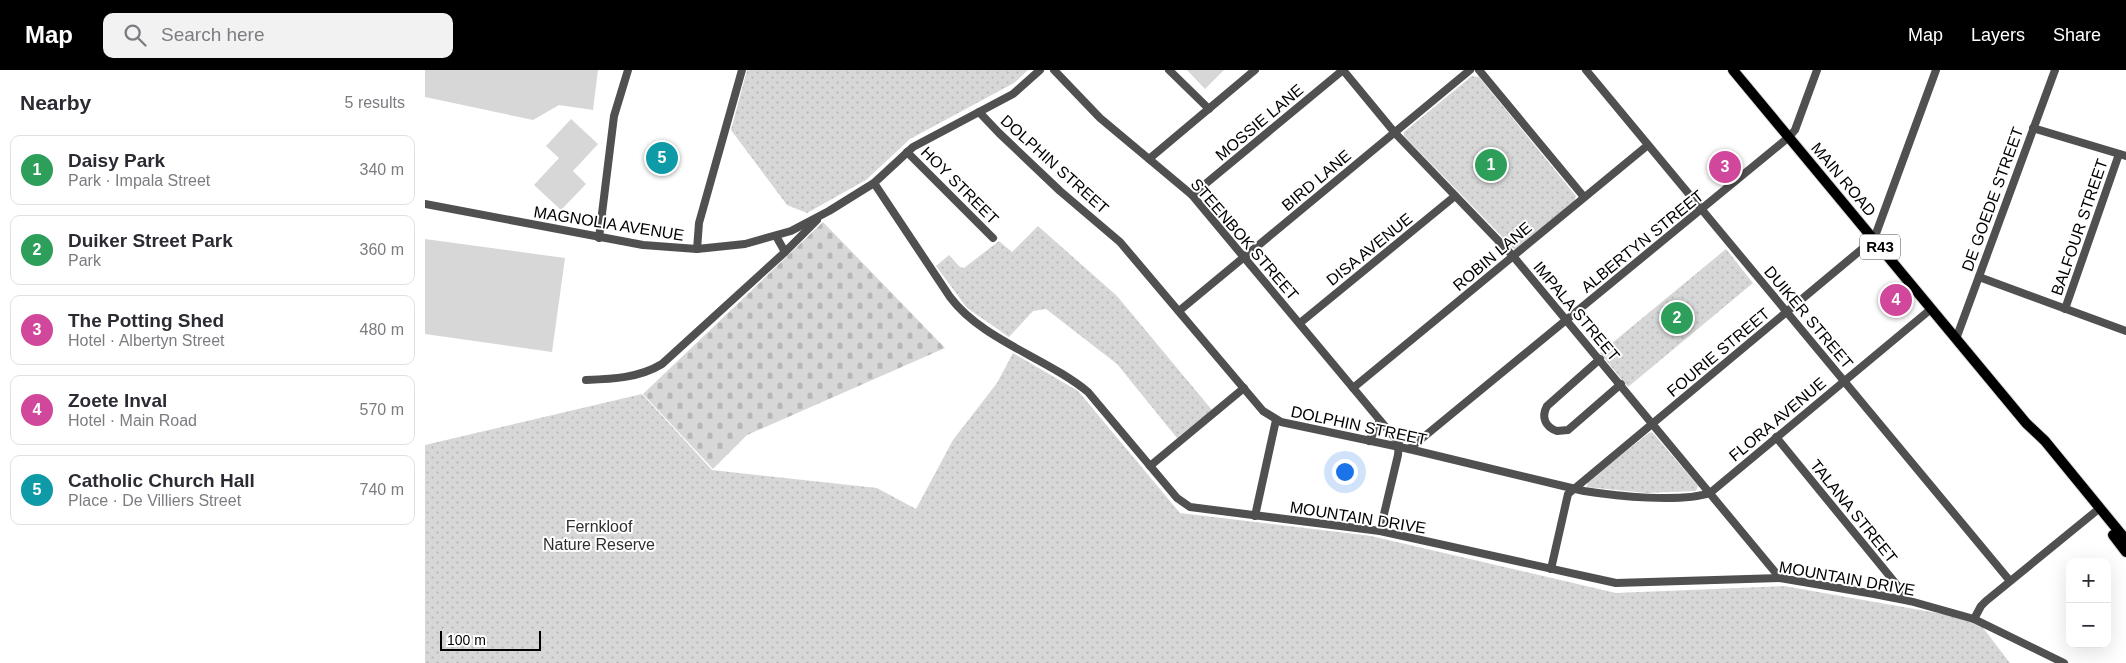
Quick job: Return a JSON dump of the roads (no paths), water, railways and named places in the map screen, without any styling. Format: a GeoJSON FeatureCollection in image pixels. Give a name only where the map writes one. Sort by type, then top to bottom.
{"type":"FeatureCollection","features":[{"type":"Feature","properties":{"kind":"main road","name":"MAIN ROAD"},"geometry":{"type":"LineString","coordinates":[[1733,70],[2126,540]]}},
{"type":"Feature","properties":{"kind":"main road","name":"MAIN ROAD"},"geometry":{"type":"LineString","coordinates":[[2027,423],[2040,444],[2126,552]]}},
{"type":"Feature","properties":{"kind":"street"},"geometry":{"type":"LineString","coordinates":[[599,238],[614,116],[627,70]]}},
{"type":"Feature","properties":{"kind":"street"},"geometry":{"type":"LineString","coordinates":[[697,249],[699,223],[742,70]]}},
{"type":"Feature","properties":{"kind":"street","name":"MAGNOLIA AVENUE"},"geometry":{"type":"LineString","coordinates":[[425,204],[599,238],[651,246],[697,249],[732,246],[776,236],[819,217],[874,183],[907,152],[1013,94],[1040,70]]}},
{"type":"Feature","properties":{"kind":"street","name":"STEENBOK STREET"},"geometry":{"type":"LineString","coordinates":[[1054,70],[1100,118],[1192,195],[1399,443],[1398,447]]}},
{"type":"Feature","properties":{"kind":"street"},"geometry":{"type":"LineString","coordinates":[[1169,70],[1209,109]]}},
{"type":"Feature","properties":{"kind":"street"},"geometry":{"type":"LineString","coordinates":[[1149,159],[1255,70]]}},
{"type":"Feature","properties":{"kind":"street","name":"IMPALA STREET"},"geometry":{"type":"LineString","coordinates":[[1343,70],[1395,133],[1513,256],[1780,578]]}},
{"type":"Feature","properties":{"kind":"street","name":"MOSSIE LANE"},"geometry":{"type":"LineString","coordinates":[[1192,195],[1343,70]]}},
{"type":"Feature","properties":{"kind":"street","name":"BIRD LANE"},"geometry":{"type":"LineString","coordinates":[[1179,311],[1470,70]]}},
{"type":"Feature","properties":{"kind":"street"},"geometry":{"type":"LineString","coordinates":[[1479,70],[1584,197]]}},
{"type":"Feature","properties":{"kind":"street","name":"DUIKER STREET"},"geometry":{"type":"LineString","coordinates":[[1586,70],[2010,581]]}},
{"type":"Feature","properties":{"kind":"street","name":"ALBERTYN STREET"},"geometry":{"type":"LineString","coordinates":[[1409,449],[1789,137],[1795,130],[1817,70]]}},
{"type":"Feature","properties":{"kind":"street","name":"FOURIE STREET"},"geometry":{"type":"LineString","coordinates":[[1551,569],[1568,494],[1874,240],[1936,70]]}},
{"type":"Feature","properties":{"kind":"street","name":"DE GOEDE STREET"},"geometry":{"type":"LineString","coordinates":[[1956,339],[2055,70]]}},
{"type":"Feature","properties":{"kind":"street","name":"DOLPHIN STREET"},"geometry":{"type":"LineString","coordinates":[[979,112],[1060,191],[1121,242],[1263,411],[1275,420],[1409,449],[1575,489],[1611,495],[1648,497],[1699,496],[1710,493]]}},
{"type":"Feature","properties":{"kind":"street"},"geometry":{"type":"LineString","coordinates":[[2033,128],[2123,155]]}},
{"type":"Feature","properties":{"kind":"street","name":"ROBIN LANE"},"geometry":{"type":"LineString","coordinates":[[1353,388],[1648,144]]}},
{"type":"Feature","properties":{"kind":"street","name":"HOY STREET"},"geometry":{"type":"LineString","coordinates":[[907,152],[993,238]]}},
{"type":"Feature","properties":{"kind":"street","name":"BALFOUR STREET"},"geometry":{"type":"LineString","coordinates":[[2065,309],[2123,155]]}},
{"type":"Feature","properties":{"kind":"street","name":"MOUNTAIN DRIVE"},"geometry":{"type":"LineString","coordinates":[[874,183],[950,297],[963,312],[979,324],[1082,387],[1101,406],[1177,498],[1190,507],[1380,531],[1616,582],[1780,578],[1910,601],[1974,619],[2064,663]]}},
{"type":"Feature","properties":{"kind":"street","name":"DISA AVENUE"},"geometry":{"type":"LineString","coordinates":[[1300,323],[1455,196]]}},
{"type":"Feature","properties":{"kind":"street"},"geometry":{"type":"LineString","coordinates":[[586,380],[613,379],[639,374],[662,364],[785,252],[819,217]]}},
{"type":"Feature","properties":{"kind":"street"},"geometry":{"type":"LineString","coordinates":[[776,236],[785,252]]}},
{"type":"Feature","properties":{"kind":"street"},"geometry":{"type":"LineString","coordinates":[[1979,277],[2126,331]]}},
{"type":"Feature","properties":{"kind":"street","name":"FLORA AVENUE"},"geometry":{"type":"LineString","coordinates":[[1710,493],[1931,309]]}},
{"type":"Feature","properties":{"kind":"street"},"geometry":{"type":"LineString","coordinates":[[1600,360],[1547,406],[1543,416],[1547,425],[1557,431],[1568,430],[1621,384]]}},
{"type":"Feature","properties":{"kind":"street"},"geometry":{"type":"LineString","coordinates":[[1150,466],[1244,388]]}},
{"type":"Feature","properties":{"kind":"street"},"geometry":{"type":"LineString","coordinates":[[1255,516],[1275,420]]}},
{"type":"Feature","properties":{"kind":"street"},"geometry":{"type":"LineString","coordinates":[[1369,441],[1380,420]]}},
{"type":"Feature","properties":{"kind":"street","name":"TALANA STREET"},"geometry":{"type":"LineString","coordinates":[[1776,437],[1910,601]]}},
{"type":"Feature","properties":{"kind":"street"},"geometry":{"type":"LineString","coordinates":[[1380,531],[1398,447]]}},
{"type":"Feature","properties":{"kind":"street"},"geometry":{"type":"LineString","coordinates":[[1974,619],[1981,606],[2095,512]]}},
{"type":"Feature","properties":{"kind":"place","name":"Catholic Church Hall"},"geometry":{"type":"Point","coordinates":[662,158]}},
{"type":"Feature","properties":{"kind":"place","name":"Daisy Park"},"geometry":{"type":"Point","coordinates":[1491,165]}},
{"type":"Feature","properties":{"kind":"place","name":"The Potting Shed"},"geometry":{"type":"Point","coordinates":[1725,167]}},
{"type":"Feature","properties":{"kind":"place","name":"Zoete Inval"},"geometry":{"type":"Point","coordinates":[1896,300]}},
{"type":"Feature","properties":{"kind":"place","name":"Duiker Street Park"},"geometry":{"type":"Point","coordinates":[1677,318]}},
{"type":"Feature","properties":{"kind":"park label","name":"Fernkloof Nature Reserve"},"geometry":{"type":"Point","coordinates":[599,535]}}]}
